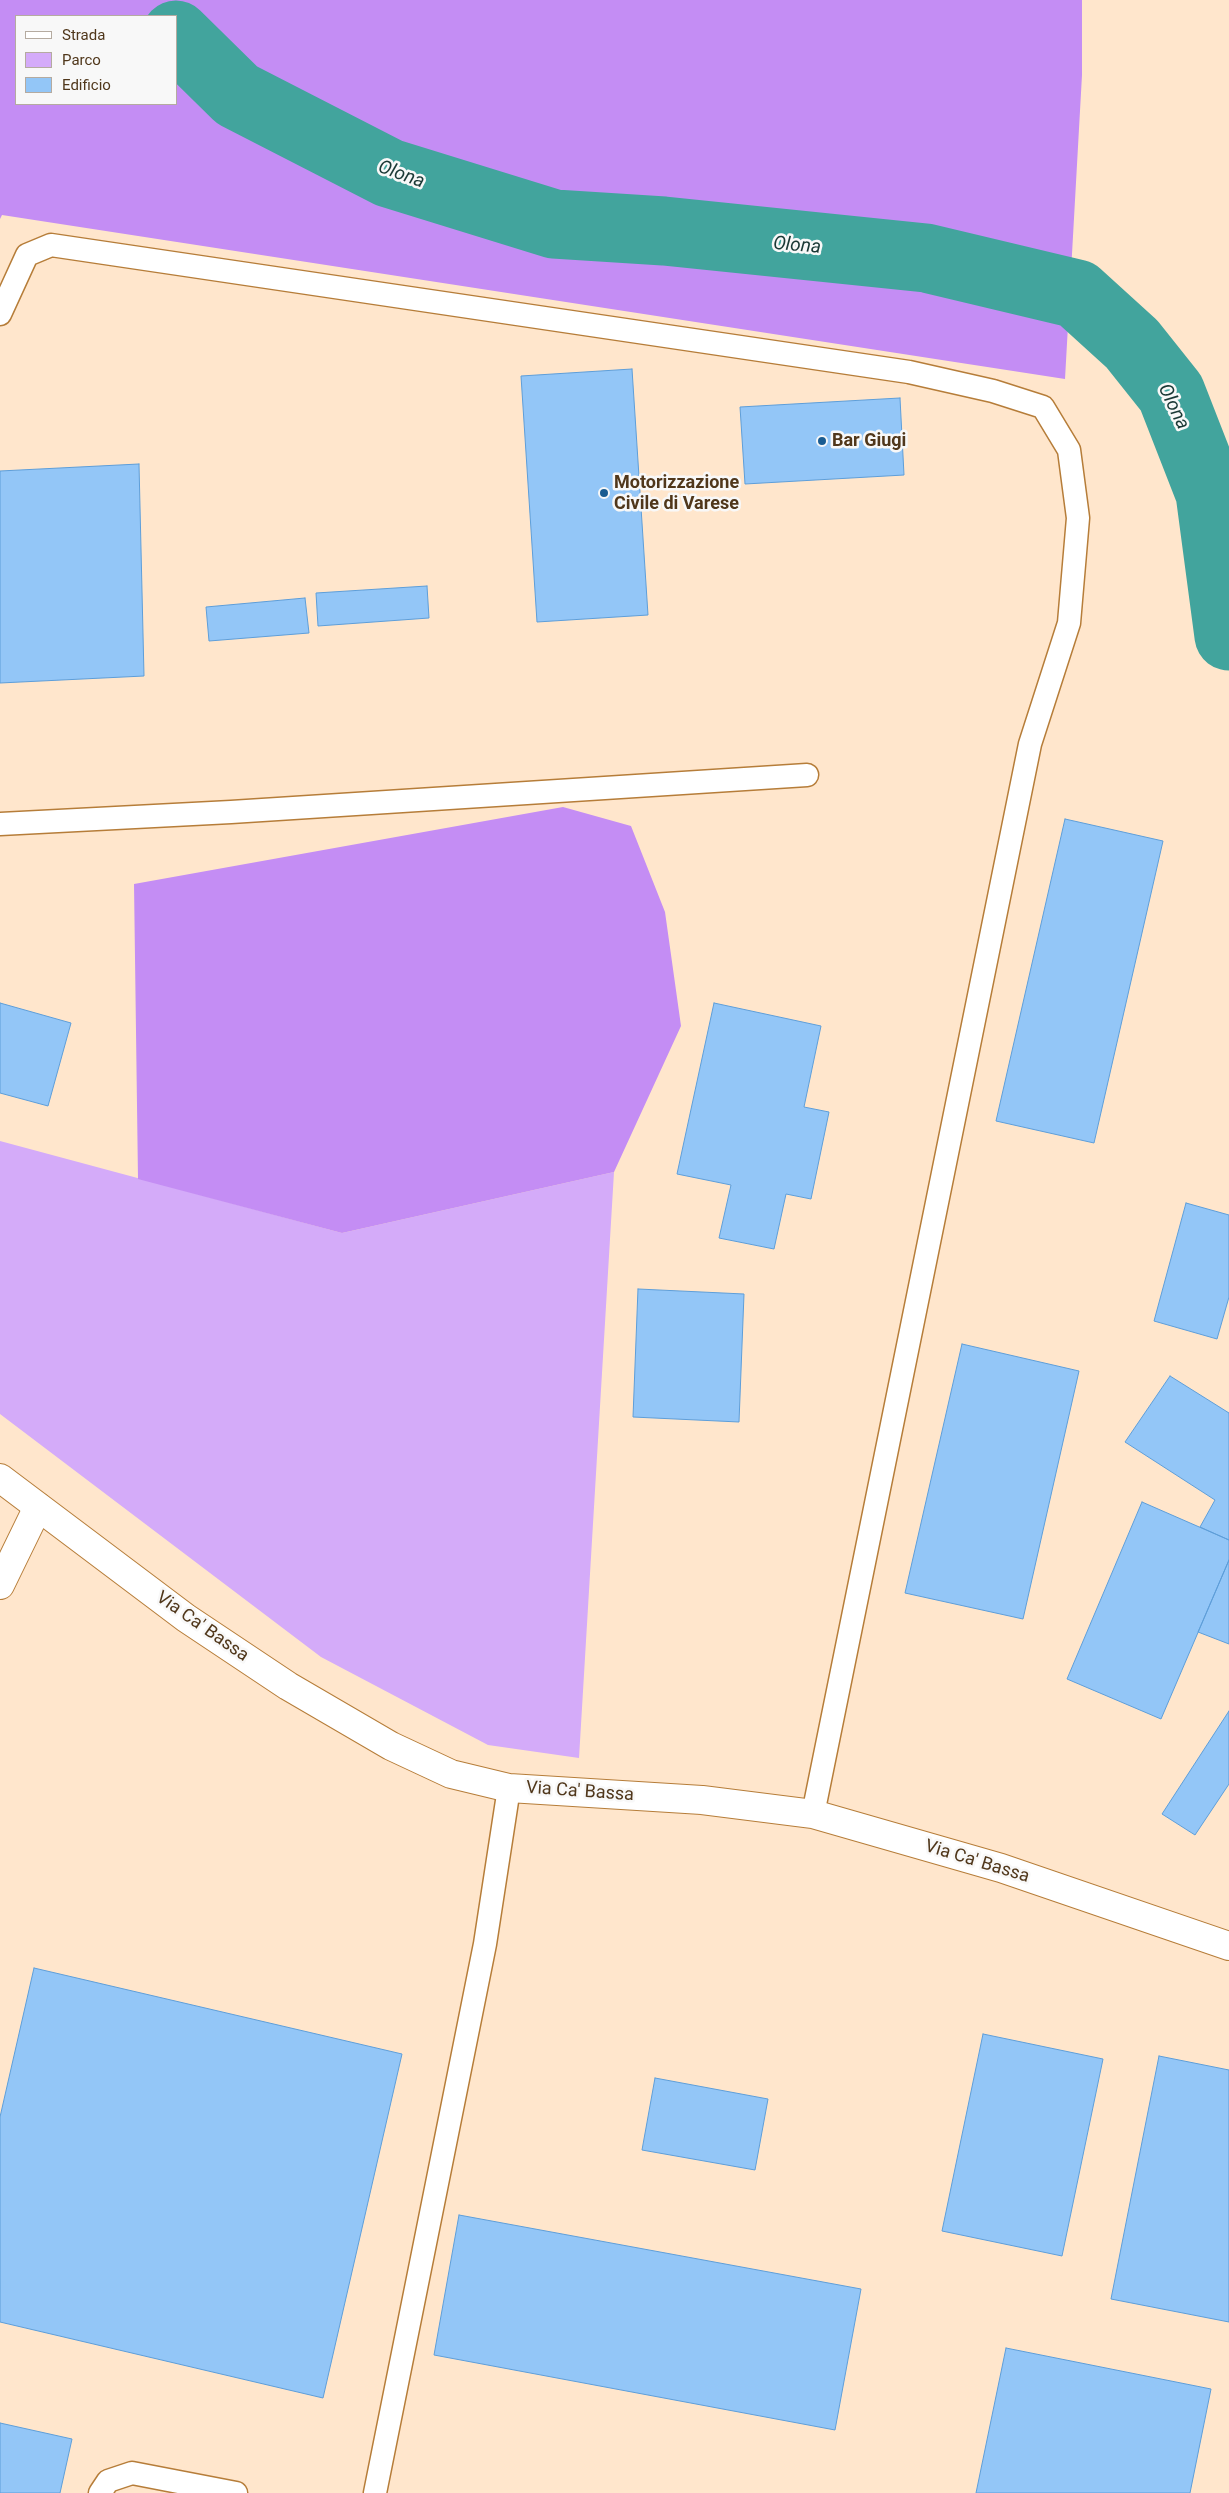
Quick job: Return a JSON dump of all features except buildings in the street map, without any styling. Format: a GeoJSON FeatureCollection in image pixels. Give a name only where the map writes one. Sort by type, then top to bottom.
{"type":"FeatureCollection","features":[{"type":"Feature","properties":{"kind":"street","name":"Via Ca' Bassa"},"geometry":{"type":"LineString","coordinates":[[0,1478],[186,1618],[288,1686],[391,1746],[451,1774],[509,1788],[702,1800],[813,1814],[1001,1868],[1229,1946]]}},
{"type":"Feature","properties":{"kind":"street"},"geometry":{"type":"LineString","coordinates":[[0,1585],[38,1506]]}},
{"type":"Feature","properties":{"kind":"lane"},"geometry":{"type":"LineString","coordinates":[[0,314],[27,255],[52,245],[909,372],[993,391],[1043,407],[1069,450],[1078,518],[1069,623],[1030,744],[813,1814]]}},
{"type":"Feature","properties":{"kind":"lane"},"geometry":{"type":"LineString","coordinates":[[0,824],[231,812],[807,775]]}},
{"type":"Feature","properties":{"kind":"lane"},"geometry":{"type":"LineString","coordinates":[[375,2493],[485,1944],[509,1788]]}},
{"type":"Feature","properties":{"kind":"lane"},"geometry":{"type":"LineString","coordinates":[[100,2493],[108,2481],[132,2473],[236,2493]]}},
{"type":"Feature","properties":{"kind":"green space"},"geometry":{"type":"Polygon","coordinates":[[[0,1141],[342,1233],[614,1172],[579,1758],[488,1745],[321,1657],[0,1414],[0,1141]]]}},
{"type":"Feature","properties":{"kind":"shaded area"},"geometry":{"type":"Polygon","coordinates":[[[0,0],[1082,0],[1082,75],[1065,379],[2,215],[0,219],[0,0]]]}},
{"type":"Feature","properties":{"kind":"shaded area"},"geometry":{"type":"Polygon","coordinates":[[[563,807],[631,826],[665,912],[681,1026],[614,1172],[342,1233],[138,1179],[134,884],[563,807]]]}},
{"type":"Feature","properties":{"kind":"waterway","name":"Olona"},"geometry":{"type":"LineString","coordinates":[[178,37],[237,95],[389,173],[554,224],[664,231],[926,258],[1077,294],[1132,344],[1171,393],[1210,493],[1229,636]]}},
{"type":"Feature","properties":{"kind":"place","name":"Bar Giugi"},"geometry":{"type":"Point","coordinates":[822,441]}},
{"type":"Feature","properties":{"kind":"place","name":"Motorizzazione Civile di Varese"},"geometry":{"type":"Point","coordinates":[604,493]}}]}
